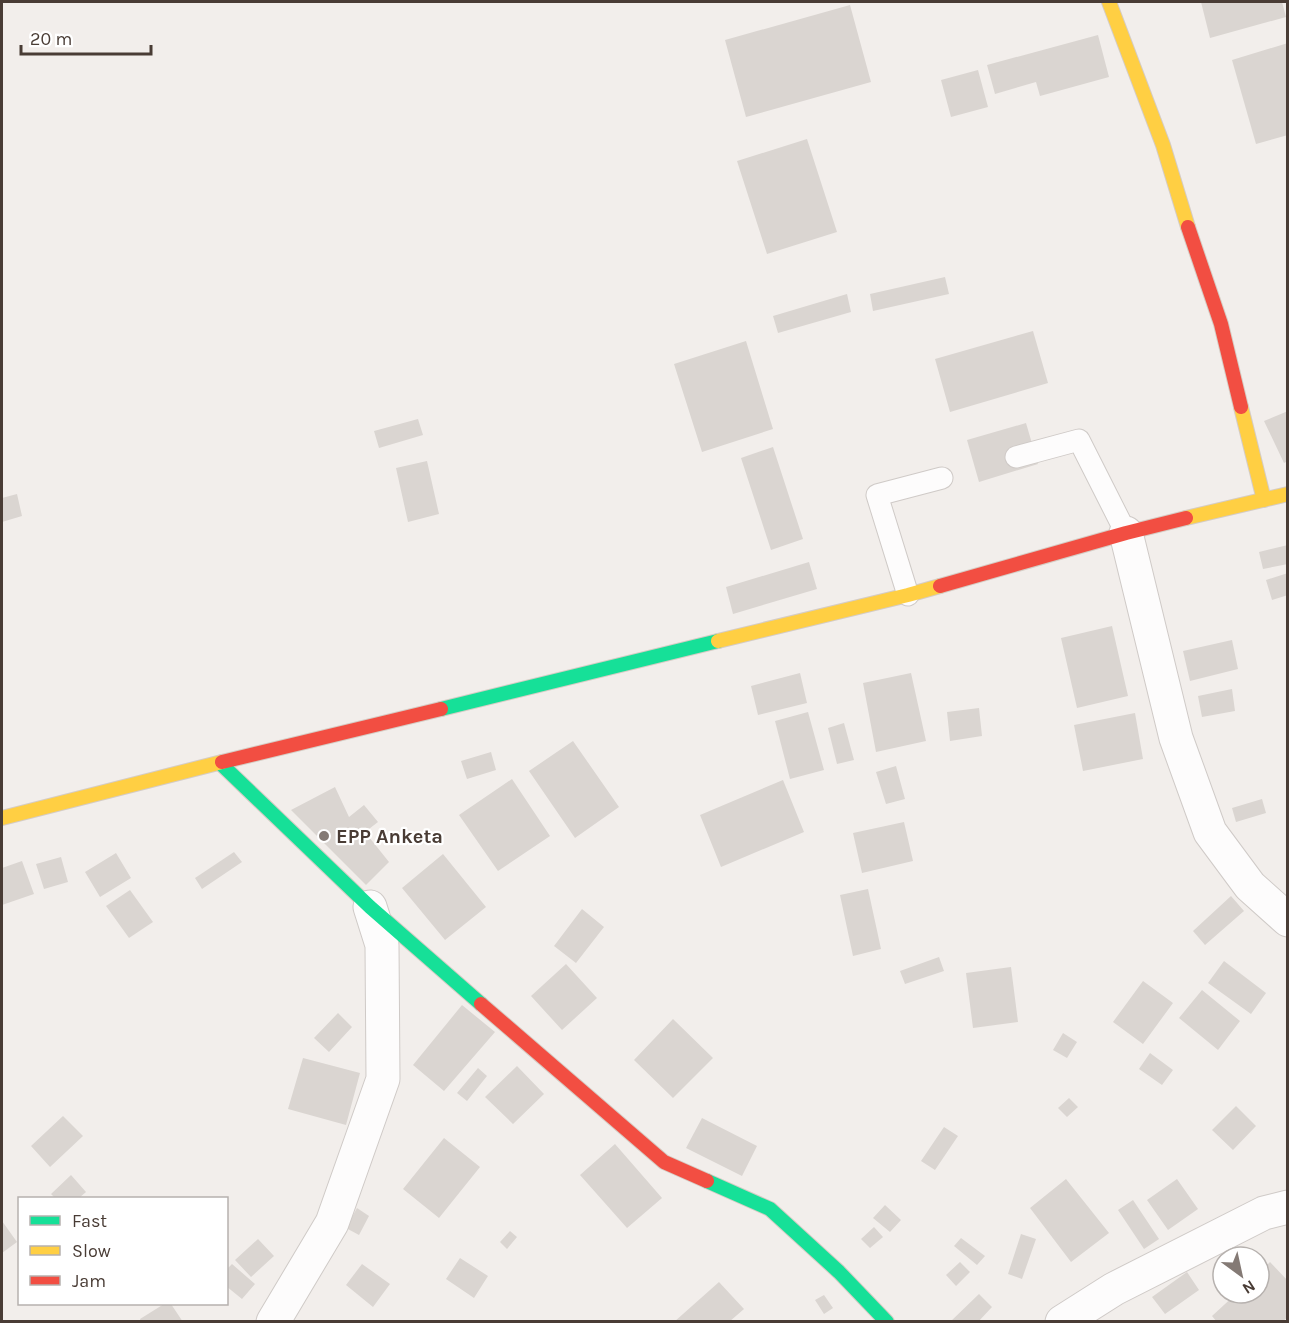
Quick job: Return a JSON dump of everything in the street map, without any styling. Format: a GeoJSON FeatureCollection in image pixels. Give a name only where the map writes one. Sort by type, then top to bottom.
{"type":"FeatureCollection","features":[{"type":"Feature","properties":{"kind":"street"},"geometry":{"type":"LineString","coordinates":[[1108,2],[1163,145],[1221,324],[1264,500]]}},
{"type":"Feature","properties":{"kind":"street"},"geometry":{"type":"LineString","coordinates":[[2,818],[908,595],[1126,534],[1287,494]]}},
{"type":"Feature","properties":{"kind":"street"},"geometry":{"type":"LineString","coordinates":[[1126,534],[1176,738],[1210,832],[1250,886],[1287,920]]}},
{"type":"Feature","properties":{"kind":"street"},"geometry":{"type":"LineString","coordinates":[[220,763],[370,906],[664,1162],[770,1209],[839,1272],[887,1322]]}},
{"type":"Feature","properties":{"kind":"street"},"geometry":{"type":"LineString","coordinates":[[273,1322],[332,1223],[383,1079],[382,945],[370,906]]}},
{"type":"Feature","properties":{"kind":"street"},"geometry":{"type":"LineString","coordinates":[[1062,1322],[1114,1289],[1264,1212],[1287,1207]]}},
{"type":"Feature","properties":{"kind":"lane"},"geometry":{"type":"LineString","coordinates":[[1016,457],[1079,440],[1126,534]]}},
{"type":"Feature","properties":{"kind":"lane"},"geometry":{"type":"LineString","coordinates":[[908,595],[878,495],[942,477]]}},
{"type":"Feature","properties":{"kind":"building"},"geometry":{"type":"Polygon","coordinates":[[[1201,2],[1282,2],[1286,17],[1210,38],[1201,2]]]}},
{"type":"Feature","properties":{"kind":"building"},"geometry":{"type":"Polygon","coordinates":[[[850,5],[871,82],[746,117],[725,40],[850,5]]]}},
{"type":"Feature","properties":{"kind":"building"},"geometry":{"type":"Polygon","coordinates":[[[1098,35],[1109,77],[1040,96],[1036,82],[995,94],[987,65],[1098,35]]]}},
{"type":"Feature","properties":{"kind":"building"},"geometry":{"type":"Polygon","coordinates":[[[1288,43],[1288,135],[1256,144],[1232,60],[1288,43]]]}},
{"type":"Feature","properties":{"kind":"building"},"geometry":{"type":"Polygon","coordinates":[[[978,70],[988,107],[951,117],[941,80],[978,70]]]}},
{"type":"Feature","properties":{"kind":"building"},"geometry":{"type":"Polygon","coordinates":[[[807,139],[837,232],[767,254],[737,161],[807,139]]]}},
{"type":"Feature","properties":{"kind":"building"},"geometry":{"type":"Polygon","coordinates":[[[945,277],[949,294],[873,311],[870,294],[945,277]]]}},
{"type":"Feature","properties":{"kind":"building"},"geometry":{"type":"Polygon","coordinates":[[[847,294],[851,312],[778,333],[773,316],[847,294]]]}},
{"type":"Feature","properties":{"kind":"building"},"geometry":{"type":"Polygon","coordinates":[[[1033,331],[1048,383],[950,412],[935,359],[1033,331]]]}},
{"type":"Feature","properties":{"kind":"building"},"geometry":{"type":"Polygon","coordinates":[[[746,341],[773,429],[702,452],[674,364],[746,341]]]}},
{"type":"Feature","properties":{"kind":"building"},"geometry":{"type":"Polygon","coordinates":[[[1288,411],[1288,461],[1284,463],[1264,421],[1288,411]]]}},
{"type":"Feature","properties":{"kind":"building"},"geometry":{"type":"Polygon","coordinates":[[[418,419],[423,435],[379,448],[374,431],[418,419]]]}},
{"type":"Feature","properties":{"kind":"building"},"geometry":{"type":"Polygon","coordinates":[[[1026,423],[1038,464],[979,482],[967,440],[1026,423]]]}},
{"type":"Feature","properties":{"kind":"building"},"geometry":{"type":"Polygon","coordinates":[[[773,447],[803,539],[771,550],[741,458],[773,447]]]}},
{"type":"Feature","properties":{"kind":"building"},"geometry":{"type":"Polygon","coordinates":[[[427,461],[439,514],[408,522],[396,468],[427,461]]]}},
{"type":"Feature","properties":{"kind":"building"},"geometry":{"type":"Polygon","coordinates":[[[17,494],[22,516],[2,522],[2,498],[17,494]]]}},
{"type":"Feature","properties":{"kind":"building"},"geometry":{"type":"Polygon","coordinates":[[[1288,545],[1288,564],[1263,569],[1259,552],[1288,545]]]}},
{"type":"Feature","properties":{"kind":"building"},"geometry":{"type":"Polygon","coordinates":[[[809,562],[817,589],[733,614],[726,587],[809,562]]]}},
{"type":"Feature","properties":{"kind":"building"},"geometry":{"type":"Polygon","coordinates":[[[1288,573],[1288,595],[1272,600],[1266,580],[1288,573]]]}},
{"type":"Feature","properties":{"kind":"building"},"geometry":{"type":"Polygon","coordinates":[[[1112,626],[1128,696],[1077,708],[1061,638],[1112,626]]]}},
{"type":"Feature","properties":{"kind":"building"},"geometry":{"type":"Polygon","coordinates":[[[1232,640],[1238,669],[1190,681],[1183,651],[1232,640]]]}},
{"type":"Feature","properties":{"kind":"building"},"geometry":{"type":"Polygon","coordinates":[[[800,673],[807,703],[758,715],[751,686],[800,673]]]}},
{"type":"Feature","properties":{"kind":"building"},"geometry":{"type":"Polygon","coordinates":[[[911,673],[926,741],[876,752],[863,683],[911,673]]]}},
{"type":"Feature","properties":{"kind":"building"},"geometry":{"type":"Polygon","coordinates":[[[1232,689],[1235,711],[1202,717],[1198,696],[1232,689]]]}},
{"type":"Feature","properties":{"kind":"building"},"geometry":{"type":"Polygon","coordinates":[[[979,708],[982,736],[950,741],[947,712],[979,708]]]}},
{"type":"Feature","properties":{"kind":"building"},"geometry":{"type":"Polygon","coordinates":[[[808,712],[824,770],[790,779],[775,721],[808,712]]]}},
{"type":"Feature","properties":{"kind":"building"},"geometry":{"type":"Polygon","coordinates":[[[1135,713],[1143,759],[1083,771],[1074,725],[1135,713]]]}},
{"type":"Feature","properties":{"kind":"building"},"geometry":{"type":"Polygon","coordinates":[[[844,723],[854,760],[837,764],[828,728],[844,723]]]}},
{"type":"Feature","properties":{"kind":"building"},"geometry":{"type":"Polygon","coordinates":[[[573,741],[619,807],[575,838],[529,771],[573,741]]]}},
{"type":"Feature","properties":{"kind":"building"},"geometry":{"type":"Polygon","coordinates":[[[491,752],[496,770],[467,779],[461,761],[491,752]]]}},
{"type":"Feature","properties":{"kind":"building"},"geometry":{"type":"Polygon","coordinates":[[[896,766],[905,799],[886,804],[876,772],[896,766]]]}},
{"type":"Feature","properties":{"kind":"building"},"geometry":{"type":"Polygon","coordinates":[[[512,779],[550,836],[498,871],[459,815],[512,779]]]}},
{"type":"Feature","properties":{"kind":"building"},"geometry":{"type":"Polygon","coordinates":[[[783,780],[804,832],[721,867],[700,815],[783,780]]]}},
{"type":"Feature","properties":{"kind":"building"},"geometry":{"type":"Polygon","coordinates":[[[335,787],[349,817],[364,805],[378,822],[365,832],[389,862],[366,885],[291,810],[335,787]]]}},
{"type":"Feature","properties":{"kind":"building"},"geometry":{"type":"Polygon","coordinates":[[[1262,799],[1266,813],[1236,822],[1232,808],[1262,799]]]}},
{"type":"Feature","properties":{"kind":"building"},"geometry":{"type":"Polygon","coordinates":[[[904,822],[913,861],[862,873],[853,833],[904,822]]]}},
{"type":"Feature","properties":{"kind":"building"},"geometry":{"type":"Polygon","coordinates":[[[234,852],[242,862],[202,889],[195,878],[234,852]]]}},
{"type":"Feature","properties":{"kind":"building"},"geometry":{"type":"Polygon","coordinates":[[[116,853],[131,878],[100,897],[85,872],[116,853]]]}},
{"type":"Feature","properties":{"kind":"building"},"geometry":{"type":"Polygon","coordinates":[[[443,854],[486,907],[445,940],[402,888],[443,854]]]}},
{"type":"Feature","properties":{"kind":"building"},"geometry":{"type":"Polygon","coordinates":[[[61,857],[68,882],[44,889],[36,864],[61,857]]]}},
{"type":"Feature","properties":{"kind":"building"},"geometry":{"type":"Polygon","coordinates":[[[22,861],[34,894],[2,905],[2,868],[22,861]]]}},
{"type":"Feature","properties":{"kind":"building"},"geometry":{"type":"Polygon","coordinates":[[[868,889],[881,949],[853,956],[840,895],[868,889]]]}},
{"type":"Feature","properties":{"kind":"building"},"geometry":{"type":"Polygon","coordinates":[[[130,890],[153,922],[129,938],[106,906],[130,890]]]}},
{"type":"Feature","properties":{"kind":"building"},"geometry":{"type":"Polygon","coordinates":[[[1231,896],[1244,911],[1205,945],[1193,931],[1231,896]]]}},
{"type":"Feature","properties":{"kind":"building"},"geometry":{"type":"Polygon","coordinates":[[[582,909],[604,927],[576,963],[554,946],[582,909]]]}},
{"type":"Feature","properties":{"kind":"building"},"geometry":{"type":"Polygon","coordinates":[[[939,957],[944,971],[905,984],[900,971],[939,957]]]}},
{"type":"Feature","properties":{"kind":"building"},"geometry":{"type":"Polygon","coordinates":[[[1224,961],[1266,993],[1251,1014],[1208,983],[1224,961]]]}},
{"type":"Feature","properties":{"kind":"building"},"geometry":{"type":"Polygon","coordinates":[[[566,964],[597,998],[562,1030],[531,996],[566,964]]]}},
{"type":"Feature","properties":{"kind":"building"},"geometry":{"type":"Polygon","coordinates":[[[1011,967],[1018,1022],[973,1028],[966,973],[1011,967]]]}},
{"type":"Feature","properties":{"kind":"building"},"geometry":{"type":"Polygon","coordinates":[[[1143,981],[1173,1003],[1143,1044],[1113,1022],[1143,981]]]}},
{"type":"Feature","properties":{"kind":"building"},"geometry":{"type":"Polygon","coordinates":[[[1202,990],[1240,1021],[1218,1050],[1179,1018],[1202,990]]]}},
{"type":"Feature","properties":{"kind":"building"},"geometry":{"type":"Polygon","coordinates":[[[462,1005],[495,1032],[444,1091],[413,1065],[462,1005]]]}},
{"type":"Feature","properties":{"kind":"building"},"geometry":{"type":"Polygon","coordinates":[[[338,1013],[352,1027],[329,1052],[314,1038],[338,1013]]]}},
{"type":"Feature","properties":{"kind":"building"},"geometry":{"type":"Polygon","coordinates":[[[673,1019],[713,1058],[673,1098],[634,1060],[673,1019]]]}},
{"type":"Feature","properties":{"kind":"building"},"geometry":{"type":"Polygon","coordinates":[[[1063,1033],[1077,1042],[1067,1058],[1053,1050],[1063,1033]]]}},
{"type":"Feature","properties":{"kind":"building"},"geometry":{"type":"Polygon","coordinates":[[[1150,1053],[1173,1070],[1162,1085],[1139,1069],[1150,1053]]]}},
{"type":"Feature","properties":{"kind":"building"},"geometry":{"type":"Polygon","coordinates":[[[303,1058],[360,1073],[346,1125],[288,1109],[303,1058]]]}},
{"type":"Feature","properties":{"kind":"building"},"geometry":{"type":"Polygon","coordinates":[[[517,1066],[544,1094],[513,1124],[485,1097],[517,1066]]]}},
{"type":"Feature","properties":{"kind":"building"},"geometry":{"type":"Polygon","coordinates":[[[478,1068],[487,1076],[467,1101],[457,1093],[478,1068]]]}},
{"type":"Feature","properties":{"kind":"building"},"geometry":{"type":"Polygon","coordinates":[[[1069,1098],[1078,1107],[1067,1117],[1058,1108],[1069,1098]]]}},
{"type":"Feature","properties":{"kind":"building"},"geometry":{"type":"Polygon","coordinates":[[[1236,1106],[1256,1126],[1233,1150],[1212,1130],[1236,1106]]]}},
{"type":"Feature","properties":{"kind":"building"},"geometry":{"type":"Polygon","coordinates":[[[63,1116],[83,1136],[50,1167],[31,1146],[63,1116]]]}},
{"type":"Feature","properties":{"kind":"building"},"geometry":{"type":"Polygon","coordinates":[[[702,1118],[757,1146],[742,1176],[686,1148],[702,1118]]]}},
{"type":"Feature","properties":{"kind":"building"},"geometry":{"type":"Polygon","coordinates":[[[944,1127],[958,1136],[935,1170],[921,1161],[944,1127]]]}},
{"type":"Feature","properties":{"kind":"building"},"geometry":{"type":"Polygon","coordinates":[[[444,1138],[480,1167],[439,1218],[403,1189],[444,1138]]]}},
{"type":"Feature","properties":{"kind":"building"},"geometry":{"type":"Polygon","coordinates":[[[615,1144],[662,1198],[627,1228],[580,1175],[615,1144]]]}},
{"type":"Feature","properties":{"kind":"building"},"geometry":{"type":"Polygon","coordinates":[[[71,1175],[86,1192],[80,1197],[54,1197],[51,1194],[71,1175]]]}},
{"type":"Feature","properties":{"kind":"building"},"geometry":{"type":"Polygon","coordinates":[[[1066,1179],[1109,1233],[1071,1262],[1030,1208],[1066,1179]]]}},
{"type":"Feature","properties":{"kind":"building"},"geometry":{"type":"Polygon","coordinates":[[[1177,1179],[1198,1209],[1168,1230],[1147,1200],[1177,1179]]]}},
{"type":"Feature","properties":{"kind":"building"},"geometry":{"type":"Polygon","coordinates":[[[1133,1200],[1159,1239],[1144,1249],[1118,1210],[1133,1200]]]}},
{"type":"Feature","properties":{"kind":"building"},"geometry":{"type":"Polygon","coordinates":[[[885,1205],[901,1220],[890,1232],[873,1218],[885,1205]]]}},
{"type":"Feature","properties":{"kind":"building"},"geometry":{"type":"Polygon","coordinates":[[[357,1208],[369,1216],[359,1235],[346,1228],[357,1208]]]}},
{"type":"Feature","properties":{"kind":"building"},"geometry":{"type":"Polygon","coordinates":[[[2,1221],[17,1242],[2,1253],[2,1221]]]}},
{"type":"Feature","properties":{"kind":"building"},"geometry":{"type":"Polygon","coordinates":[[[874,1227],[883,1237],[870,1248],[861,1239],[874,1227]]]}},
{"type":"Feature","properties":{"kind":"building"},"geometry":{"type":"Polygon","coordinates":[[[510,1231],[517,1237],[507,1249],[500,1242],[510,1231]]]}},
{"type":"Feature","properties":{"kind":"building"},"geometry":{"type":"Polygon","coordinates":[[[1021,1234],[1036,1239],[1022,1279],[1008,1274],[1021,1234]]]}},
{"type":"Feature","properties":{"kind":"building"},"geometry":{"type":"Polygon","coordinates":[[[961,1238],[985,1256],[977,1265],[954,1246],[961,1238]]]}},
{"type":"Feature","properties":{"kind":"building"},"geometry":{"type":"Polygon","coordinates":[[[258,1239],[274,1256],[251,1277],[235,1260],[258,1239]]]}},
{"type":"Feature","properties":{"kind":"building"},"geometry":{"type":"Polygon","coordinates":[[[460,1258],[488,1276],[474,1298],[446,1279],[460,1258]]]}},
{"type":"Feature","properties":{"kind":"building"},"geometry":{"type":"Polygon","coordinates":[[[960,1262],[970,1272],[956,1286],[946,1275],[960,1262]]]}},
{"type":"Feature","properties":{"kind":"building"},"geometry":{"type":"Polygon","coordinates":[[[1271,1263],[1288,1281],[1288,1317],[1282,1322],[1217,1322],[1212,1316],[1224,1305],[1271,1305],[1271,1263]]]}},
{"type":"Feature","properties":{"kind":"building"},"geometry":{"type":"Polygon","coordinates":[[[232,1264],[255,1284],[242,1299],[228,1288],[228,1268],[232,1264]]]}},
{"type":"Feature","properties":{"kind":"building"},"geometry":{"type":"Polygon","coordinates":[[[362,1264],[390,1284],[373,1307],[346,1285],[362,1264]]]}},
{"type":"Feature","properties":{"kind":"building"},"geometry":{"type":"Polygon","coordinates":[[[1187,1272],[1199,1290],[1165,1314],[1152,1297],[1187,1272]]]}},
{"type":"Feature","properties":{"kind":"building"},"geometry":{"type":"Polygon","coordinates":[[[719,1282],[744,1309],[729,1322],[674,1322],[719,1282]]]}},
{"type":"Feature","properties":{"kind":"building"},"geometry":{"type":"Polygon","coordinates":[[[979,1294],[992,1307],[978,1322],[950,1322],[979,1294]]]}},
{"type":"Feature","properties":{"kind":"building"},"geometry":{"type":"Polygon","coordinates":[[[824,1295],[833,1308],[824,1314],[815,1300],[824,1295]]]}},
{"type":"Feature","properties":{"kind":"building"},"geometry":{"type":"Polygon","coordinates":[[[162,1305],[172,1305],[183,1322],[141,1322],[140,1319],[162,1305]]]}},
{"type":"Feature","properties":{"kind":"traffic: fast"},"geometry":{"type":"LineString","coordinates":[[441,709],[718,641]]}},
{"type":"Feature","properties":{"kind":"traffic: fast"},"geometry":{"type":"LineString","coordinates":[[220,763],[370,907],[481,1004]]}},
{"type":"Feature","properties":{"kind":"traffic: fast"},"geometry":{"type":"LineString","coordinates":[[707,1181],[770,1209],[839,1272],[887,1322]]}},
{"type":"Feature","properties":{"kind":"traffic: slow"},"geometry":{"type":"LineString","coordinates":[[1109,2],[1163,145],[1188,227]]}},
{"type":"Feature","properties":{"kind":"traffic: slow"},"geometry":{"type":"LineString","coordinates":[[1241,407],[1264,500]]}},
{"type":"Feature","properties":{"kind":"traffic: slow"},"geometry":{"type":"LineString","coordinates":[[1186,518],[1288,494]]}},
{"type":"Feature","properties":{"kind":"traffic: slow"},"geometry":{"type":"LineString","coordinates":[[718,641],[940,586]]}},
{"type":"Feature","properties":{"kind":"traffic: slow"},"geometry":{"type":"LineString","coordinates":[[2,818],[222,762]]}},
{"type":"Feature","properties":{"kind":"traffic: jam"},"geometry":{"type":"LineString","coordinates":[[1188,227],[1221,324],[1241,407]]}},
{"type":"Feature","properties":{"kind":"traffic: jam"},"geometry":{"type":"LineString","coordinates":[[940,586],[1186,518]]}},
{"type":"Feature","properties":{"kind":"traffic: jam"},"geometry":{"type":"LineString","coordinates":[[222,762],[441,709]]}},
{"type":"Feature","properties":{"kind":"traffic: jam"},"geometry":{"type":"LineString","coordinates":[[481,1004],[664,1162],[707,1181]]}},
{"type":"Feature","properties":{"kind":"place","name":"EPP Anketa"},"geometry":{"type":"Point","coordinates":[324,836]}}]}
